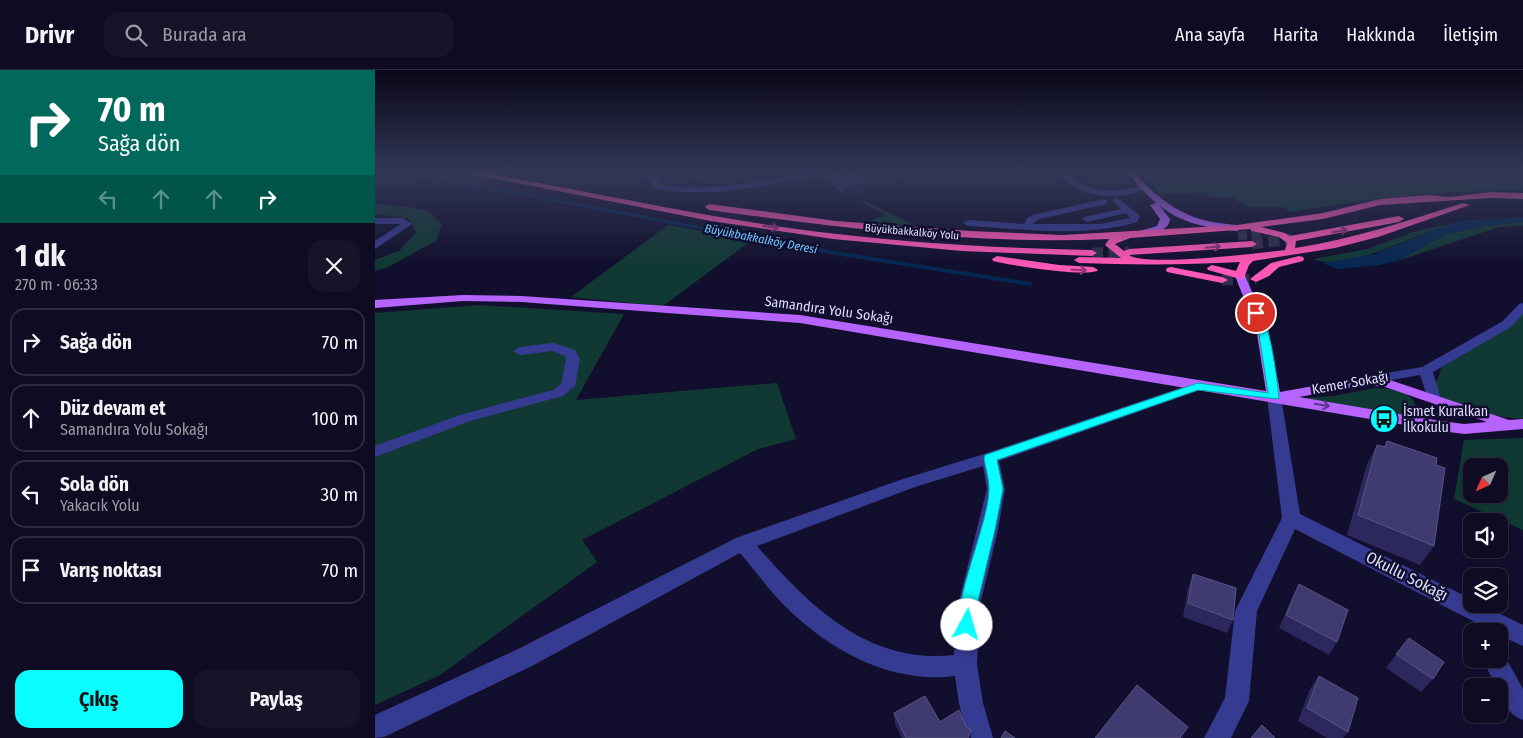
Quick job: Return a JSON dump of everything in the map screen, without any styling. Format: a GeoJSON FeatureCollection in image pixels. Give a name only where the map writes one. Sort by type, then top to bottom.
{"type":"FeatureCollection","features":[{"type":"Feature","properties":{"kind":"highway","name":"Büyükbakkalköy Yolu"},"geometry":{"type":"LineString","coordinates":[[634,203],[747,224],[920,246],[1005,251],[1092,253]]}},
{"type":"Feature","properties":{"kind":"highway"},"geometry":{"type":"LineString","coordinates":[[1123,243],[1197,240],[1323,216],[1375,203]]}},
{"type":"Feature","properties":{"kind":"highway"},"geometry":{"type":"LineString","coordinates":[[1277,231],[1334,222],[1425,203]]}},
{"type":"Feature","properties":{"kind":"highway"},"geometry":{"type":"LineString","coordinates":[[1292,239],[1351,229],[1466,205],[1501,203]]}},
{"type":"Feature","properties":{"kind":"highway","name":"Büyükbakkalköy Yolu"},"geometry":{"type":"LineString","coordinates":[[695,205],[899,235],[1005,243],[1087,243]]}},
{"type":"Feature","properties":{"kind":"highway"},"geometry":{"type":"LineString","coordinates":[[995,259],[1186,262],[1251,258],[1335,245],[1375,235],[1466,205]]}},
{"type":"Feature","properties":{"kind":"highway"},"geometry":{"type":"LineString","coordinates":[[833,224],[969,234],[1062,238],[1265,230],[1292,242],[1292,247],[1285,252]]}},
{"type":"Feature","properties":{"kind":"highway"},"geometry":{"type":"LineString","coordinates":[[820,234],[897,250],[995,259],[1083,270],[1174,270],[1223,280]]}},
{"type":"Feature","properties":{"kind":"highway"},"geometry":{"type":"LineString","coordinates":[[1256,278],[1265,274],[1273,266],[1362,246],[1372,241],[1375,235]]}},
{"type":"Feature","properties":{"kind":"highway"},"geometry":{"type":"LineString","coordinates":[[1133,236],[1113,240],[1110,245],[1129,260],[1144,262]]}},
{"type":"Feature","properties":{"kind":"highway"},"geometry":{"type":"LineString","coordinates":[[1129,252],[1252,244]]}},
{"type":"Feature","properties":{"kind":"highway"},"geometry":{"type":"LineString","coordinates":[[1186,262],[1240,276],[1244,264],[1251,258]]}},
{"type":"Feature","properties":{"kind":"main road"},"geometry":{"type":"LineString","coordinates":[[1133,236],[1160,228],[1165,223],[1161,212],[1152,203]]}},
{"type":"Feature","properties":{"kind":"main road"},"geometry":{"type":"LineString","coordinates":[[1160,203],[1183,218],[1197,224],[1237,232]]}},
{"type":"Feature","properties":{"kind":"main road"},"geometry":{"type":"LineString","coordinates":[[1240,276],[1262,328],[1274,397]]}},
{"type":"Feature","properties":{"kind":"main road","name":"Samandıra Yolu Sokağı"},"geometry":{"type":"LineString","coordinates":[[375,304],[463,298],[521,298],[800,319],[1441,426],[1464,429],[1517,424]]}},
{"type":"Feature","properties":{"kind":"main road"},"geometry":{"type":"LineString","coordinates":[[1364,381],[1387,383],[1517,424]]}},
{"type":"Feature","properties":{"kind":"main road","name":"Kemer Sokağı"},"geometry":{"type":"LineString","coordinates":[[1274,397],[1364,381]]}},
{"type":"Feature","properties":{"kind":"main road"},"geometry":{"type":"LineString","coordinates":[[1434,399],[1441,426]]}},
{"type":"Feature","properties":{"kind":"street"},"geometry":{"type":"LineString","coordinates":[[1028,226],[1030,220],[1036,217],[1099,203]]}},
{"type":"Feature","properties":{"kind":"street"},"geometry":{"type":"LineString","coordinates":[[969,223],[1067,227],[1106,226],[1135,220],[1135,216],[1119,203]]}},
{"type":"Feature","properties":{"kind":"street"},"geometry":{"type":"LineString","coordinates":[[375,221],[403,221],[407,224],[375,246]]}},
{"type":"Feature","properties":{"kind":"street","name":"Kemer Sokağı"},"geometry":{"type":"LineString","coordinates":[[1364,381],[1426,370],[1507,324],[1523,307]]}},
{"type":"Feature","properties":{"kind":"street"},"geometry":{"type":"LineString","coordinates":[[375,452],[487,411],[558,393],[568,386],[573,358],[570,353],[553,347],[520,352]]}},
{"type":"Feature","properties":{"kind":"street"},"geometry":{"type":"LineString","coordinates":[[1426,370],[1434,399]]}},
{"type":"Feature","properties":{"kind":"street"},"geometry":{"type":"LineString","coordinates":[[375,728],[522,659],[743,543],[909,483],[990,458],[1198,386]]}},
{"type":"Feature","properties":{"kind":"street"},"geometry":{"type":"LineString","coordinates":[[1217,738],[1237,700],[1246,611],[1291,518],[1274,397]]}},
{"type":"Feature","properties":{"kind":"street"},"geometry":{"type":"LineString","coordinates":[[979,738],[965,664],[969,605],[988,530],[996,489],[990,458]]}},
{"type":"Feature","properties":{"kind":"street","name":"Okullu Sokağı"},"geometry":{"type":"LineString","coordinates":[[1291,518],[1392,568],[1484,623]]}},
{"type":"Feature","properties":{"kind":"street"},"geometry":{"type":"LineString","coordinates":[[743,543],[785,592],[805,612],[851,643],[911,666],[930,667],[965,664]]}},
{"type":"Feature","properties":{"kind":"street","name":"Okullu Sokağı"},"geometry":{"type":"LineString","coordinates":[[1508,631],[1523,636]]}},
{"type":"Feature","properties":{"kind":"street"},"geometry":{"type":"LineString","coordinates":[[1499,668],[1516,700],[1523,708]]}},
{"type":"Feature","properties":{"kind":"green space"},"geometry":{"type":"Polygon","coordinates":[[[375,203],[427,210],[442,224],[436,241],[388,267],[375,271],[375,260],[400,250],[416,232],[408,218],[375,214],[375,203]]]}},
{"type":"Feature","properties":{"kind":"green space"},"geometry":{"type":"Polygon","coordinates":[[[863,203],[869,203],[916,226],[870,221],[885,215],[863,203]]]}},
{"type":"Feature","properties":{"kind":"green space"},"geometry":{"type":"Polygon","coordinates":[[[1241,203],[1348,203],[1291,212],[1283,207],[1247,207],[1241,203]]]}},
{"type":"Feature","properties":{"kind":"green space"},"geometry":{"type":"Polygon","coordinates":[[[1469,220],[1352,259],[1325,262],[1313,259],[1367,249],[1419,230],[1469,220]]]}},
{"type":"Feature","properties":{"kind":"green space"},"geometry":{"type":"Polygon","coordinates":[[[1523,222],[1523,226],[1499,227],[1397,261],[1446,234],[1484,226],[1523,222]]]}},
{"type":"Feature","properties":{"kind":"green space"},"geometry":{"type":"Polygon","coordinates":[[[668,225],[752,240],[663,306],[571,297],[668,225]]]}},
{"type":"Feature","properties":{"kind":"green space"},"geometry":{"type":"Polygon","coordinates":[[[479,305],[624,314],[576,400],[777,383],[796,439],[758,449],[582,540],[597,562],[440,675],[375,705],[375,313],[479,305]]]}},
{"type":"Feature","properties":{"kind":"green space"},"geometry":{"type":"Polygon","coordinates":[[[1523,305],[1523,419],[1479,414],[1432,394],[1442,367],[1502,329],[1523,305]]]}},
{"type":"Feature","properties":{"kind":"green space"},"geometry":{"type":"Polygon","coordinates":[[[1375,388],[1395,390],[1408,395],[1416,405],[1417,412],[1405,417],[1319,403],[1306,398],[1334,396],[1375,388]]]}},
{"type":"Feature","properties":{"kind":"green space"},"geometry":{"type":"Polygon","coordinates":[[[1523,438],[1523,530],[1508,523],[1508,513],[1485,513],[1454,499],[1464,440],[1523,438]]]}},
{"type":"Feature","properties":{"kind":"water"},"geometry":{"type":"Polygon","coordinates":[[[1523,218],[1523,222],[1484,226],[1446,234],[1397,261],[1379,265],[1338,269],[1322,263],[1376,254],[1441,227],[1468,220],[1523,218]]]}},
{"type":"Feature","properties":{"kind":"building"},"geometry":{"type":"Polygon","coordinates":[[[1387,441],[1437,458],[1436,465],[1445,468],[1434,546],[1358,515],[1377,445],[1385,447],[1387,441]]]}},
{"type":"Feature","properties":{"kind":"building"},"geometry":{"type":"Polygon","coordinates":[[[1193,574],[1236,588],[1233,620],[1188,603],[1193,574]]]}},
{"type":"Feature","properties":{"kind":"building"},"geometry":{"type":"Polygon","coordinates":[[[1299,584],[1348,610],[1337,642],[1286,615],[1299,584]]]}},
{"type":"Feature","properties":{"kind":"building"},"geometry":{"type":"Polygon","coordinates":[[[1409,638],[1444,662],[1433,679],[1396,654],[1409,638]]]}},
{"type":"Feature","properties":{"kind":"building"},"geometry":{"type":"Polygon","coordinates":[[[1319,676],[1358,698],[1348,732],[1307,708],[1319,676]]]}},
{"type":"Feature","properties":{"kind":"building"},"geometry":{"type":"Polygon","coordinates":[[[1137,685],[1188,727],[1180,738],[1095,738],[1137,685]]]}},
{"type":"Feature","properties":{"kind":"building"},"geometry":{"type":"Polygon","coordinates":[[[925,696],[940,722],[959,710],[966,727],[971,730],[968,738],[906,738],[894,713],[925,696]]]}},
{"type":"Feature","properties":{"kind":"building"},"geometry":{"type":"Polygon","coordinates":[[[1262,725],[1275,738],[1251,738],[1262,725]]]}},
{"type":"Feature","properties":{"kind":"building"},"geometry":{"type":"Polygon","coordinates":[[[1005,731],[1015,738],[1001,738],[1005,731]]]}},
{"type":"Feature","properties":{"kind":"waterway","name":"Büyükbakkalköy Deresi"},"geometry":{"type":"LineString","coordinates":[[569,203],[759,239]]}},
{"type":"Feature","properties":{"kind":"waterway","name":"Büyükbakkalköy Deresi"},"geometry":{"type":"LineString","coordinates":[[752,237],[835,253],[1030,284]]}},
{"type":"Feature","properties":{"kind":"tunnel"},"geometry":{"type":"LineString","coordinates":[[1238,236],[1266,232]]}},
{"type":"Feature","properties":{"kind":"tunnel"},"geometry":{"type":"LineString","coordinates":[[1252,244],[1292,239]]}},
{"type":"Feature","properties":{"kind":"tunnel"},"geometry":{"type":"LineString","coordinates":[[1092,253],[1129,252]]}},
{"type":"Feature","properties":{"kind":"tunnel"},"geometry":{"type":"LineString","coordinates":[[1222,280],[1256,279]]}},
{"type":"Feature","properties":{"kind":"place","name":"İsmet Kuralkan İlkokulu"},"geometry":{"type":"Point","coordinates":[1384,419]}},
{"type":"Feature","properties":{"kind":"route"},"geometry":{"type":"LineString","coordinates":[[967,625],[969,605],[988,530],[996,489],[990,458],[1198,386],[1274,397],[1262,328],[1256,313]]}}]}
